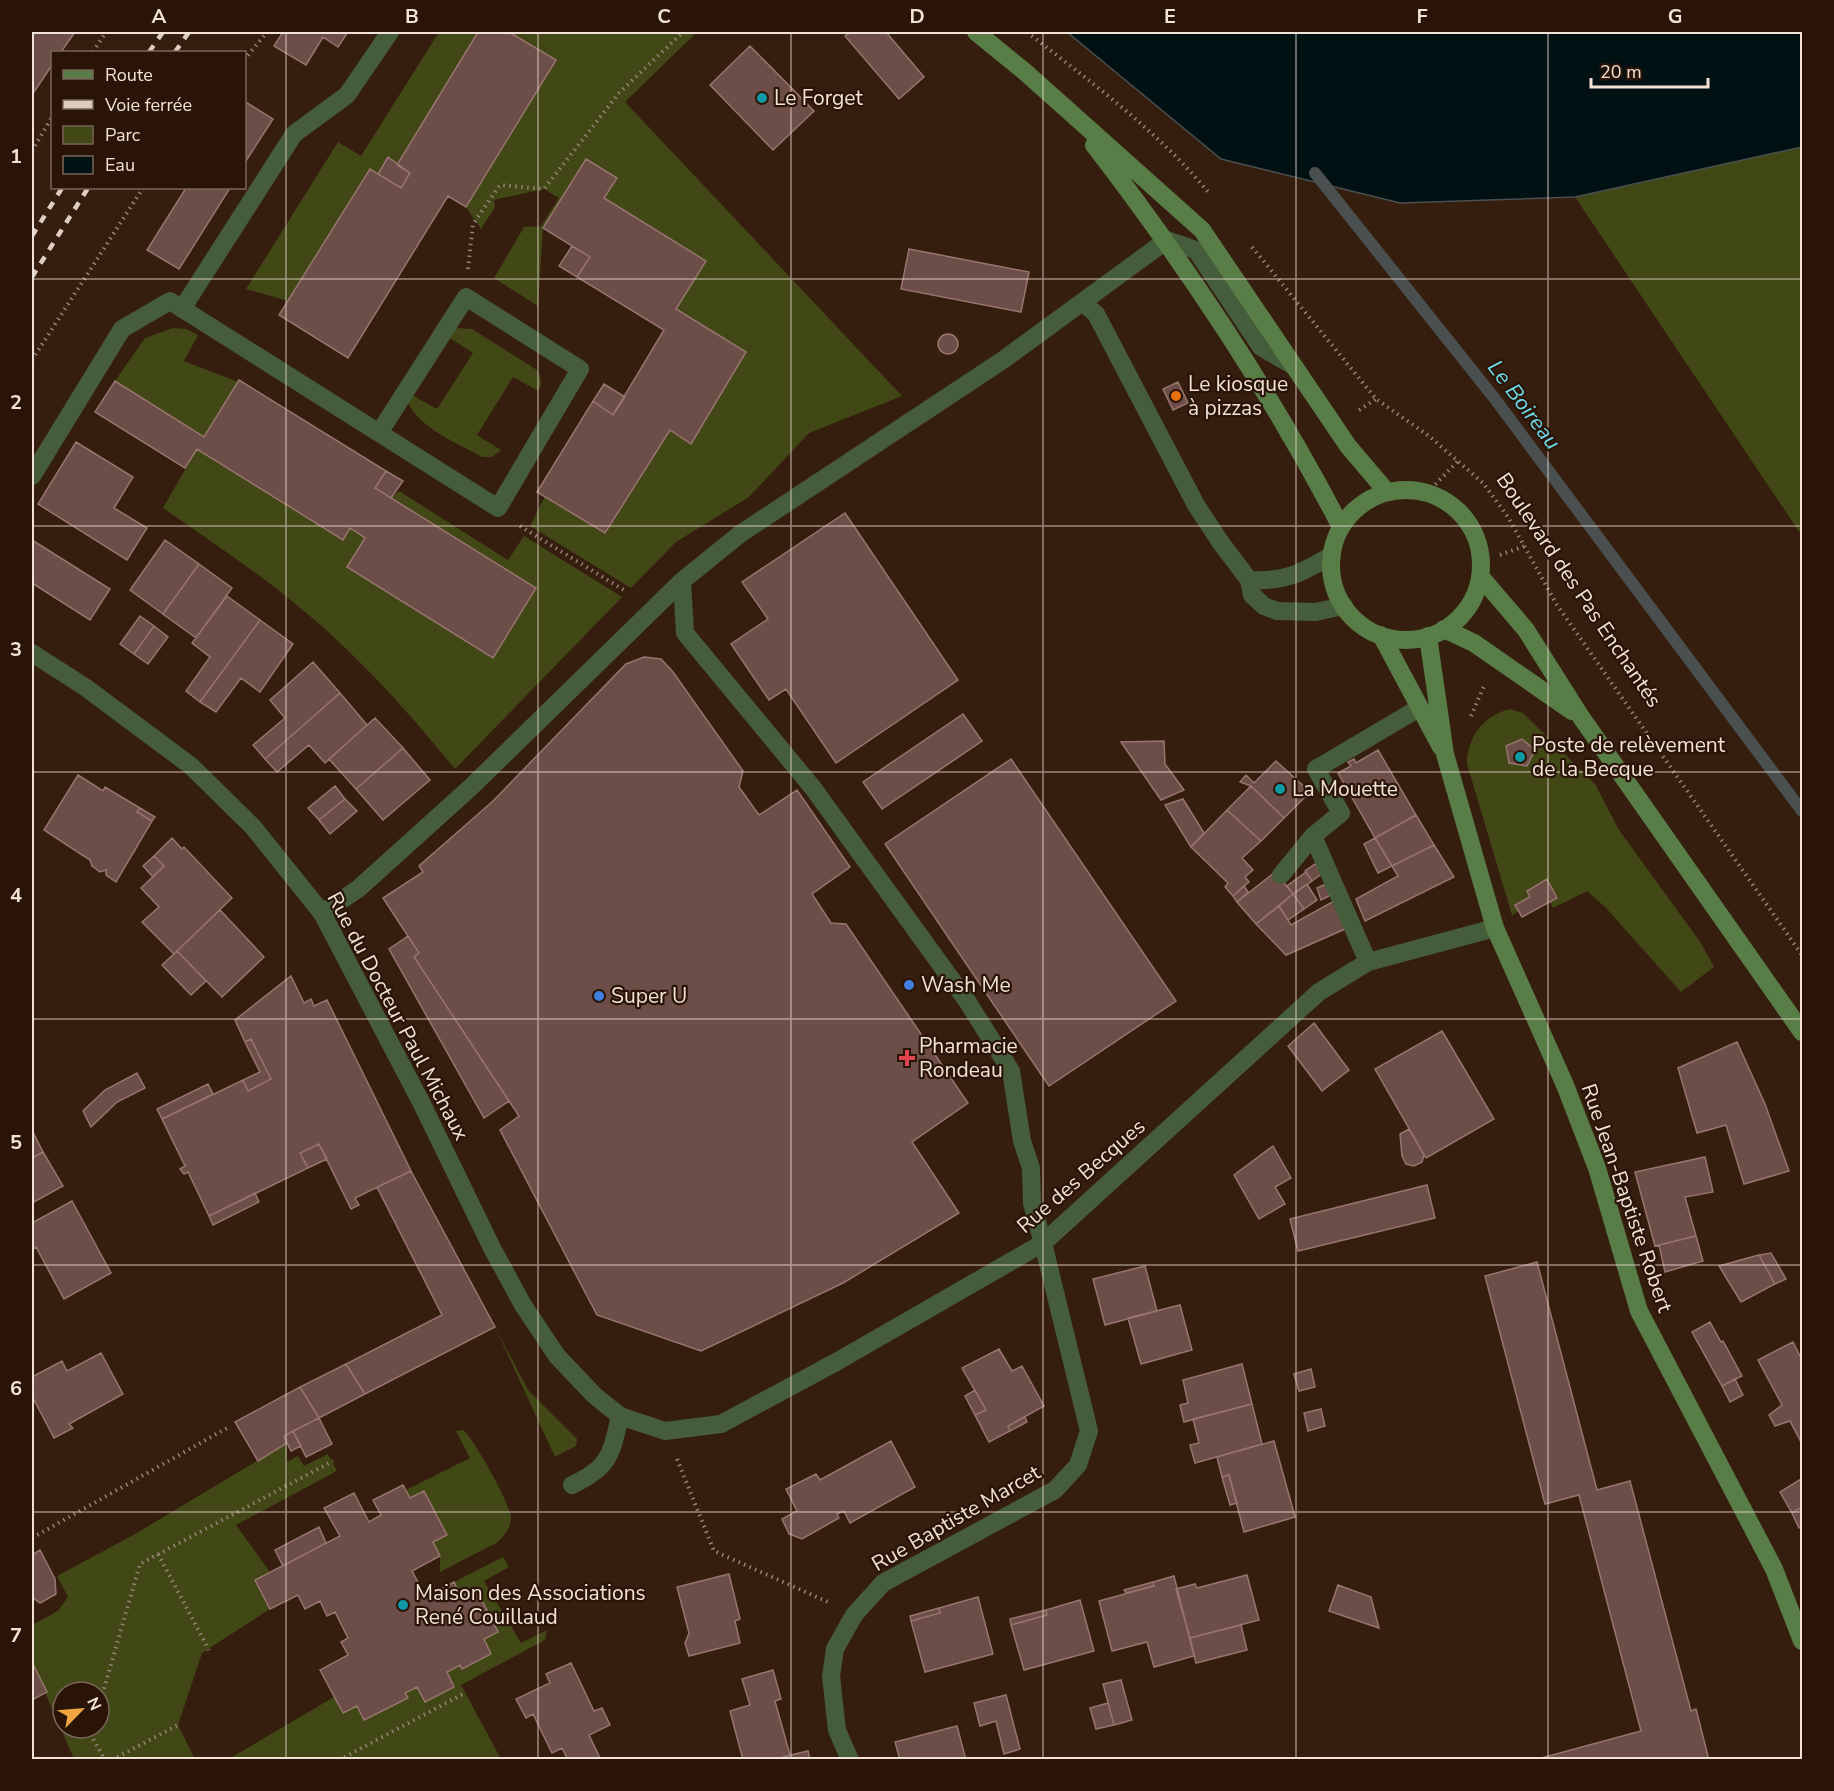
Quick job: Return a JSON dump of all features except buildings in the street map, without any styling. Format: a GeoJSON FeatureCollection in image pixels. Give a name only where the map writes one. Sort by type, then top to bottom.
{"type":"FeatureCollection","features":[{"type":"Feature","properties":{"kind":"main road"},"geometry":{"type":"LineString","coordinates":[[975,32],[1068,110],[1202,230],[1348,446],[1387,492]]}},
{"type":"Feature","properties":{"kind":"main road"},"geometry":{"type":"LineString","coordinates":[[1068,110],[1167,240],[1278,414],[1341,527]]}},
{"type":"Feature","properties":{"kind":"main road"},"geometry":{"type":"LineString","coordinates":[[1436,632],[1468,606],[1480,576],[1479,549],[1469,525],[1451,505],[1427,493],[1414,490],[1387,492],[1361,505],[1341,527],[1332,555],[1332,576],[1344,606],[1356,620],[1381,635],[1396,639],[1436,632],[1474,643],[1581,717]]}},
{"type":"Feature","properties":{"kind":"main road"},"geometry":{"type":"LineString","coordinates":[[1480,576],[1526,630],[1581,717],[1803,1032]]}},
{"type":"Feature","properties":{"kind":"main road","name":"Rue Jean-Baptiste Robert"},"geometry":{"type":"LineString","coordinates":[[1436,632],[1445,754],[1495,928],[1565,1085],[1597,1168],[1639,1311],[1774,1569],[1803,1641]]}},
{"type":"Feature","properties":{"kind":"main road","name":"Rue Jean-Baptiste Robert"},"geometry":{"type":"LineString","coordinates":[[1381,635],[1445,754]]}},
{"type":"Feature","properties":{"kind":"street"},"geometry":{"type":"LineString","coordinates":[[182,309],[294,134],[347,95],[390,32]]}},
{"type":"Feature","properties":{"kind":"street"},"geometry":{"type":"LineString","coordinates":[[322,913],[358,889],[462,795],[682,581],[740,534],[1003,360],[1167,240],[1196,250],[1261,347],[1292,365]]}},
{"type":"Feature","properties":{"kind":"street"},"geometry":{"type":"LineString","coordinates":[[32,476],[122,329],[170,301],[182,309],[498,508],[580,369],[466,297],[379,433]]}},
{"type":"Feature","properties":{"kind":"street"},"geometry":{"type":"LineString","coordinates":[[1082,302],[1096,314],[1196,505],[1249,580],[1252,595],[1264,606],[1278,611],[1315,612],[1344,606]]}},
{"type":"Feature","properties":{"kind":"street"},"geometry":{"type":"LineString","coordinates":[[1249,580],[1271,581],[1289,578],[1332,555]]}},
{"type":"Feature","properties":{"kind":"street","name":"Rue Baptiste Marcet"},"geometry":{"type":"LineString","coordinates":[[682,581],[685,633],[813,788],[967,1001],[1011,1071],[1022,1141],[1031,1168],[1032,1203],[1089,1431],[1078,1465],[1055,1490],[882,1583],[854,1615],[836,1649],[831,1676],[837,1730],[849,1760]]}},
{"type":"Feature","properties":{"kind":"street","name":"Rue du Docteur Paul Michaux"},"geometry":{"type":"LineString","coordinates":[[32,653],[85,687],[190,766],[253,827],[322,913],[422,1104],[492,1248],[523,1305],[557,1356]]}},
{"type":"Feature","properties":{"kind":"street"},"geometry":{"type":"LineString","coordinates":[[1281,875],[1313,836],[1341,813],[1316,769],[1419,708]]}},
{"type":"Feature","properties":{"kind":"street"},"geometry":{"type":"LineString","coordinates":[[1313,836],[1368,962]]}},
{"type":"Feature","properties":{"kind":"street","name":"Rue des Becques"},"geometry":{"type":"LineString","coordinates":[[557,1356],[594,1395],[620,1416],[665,1431],[722,1424],[838,1361],[1043,1243],[1319,992],[1368,962],[1495,928]]}},
{"type":"Feature","properties":{"kind":"street"},"geometry":{"type":"LineString","coordinates":[[572,1485],[595,1474],[612,1452],[620,1416]]}},
{"type":"Feature","properties":{"kind":"path"},"geometry":{"type":"LineString","coordinates":[[94,51],[106,32]]}},
{"type":"Feature","properties":{"kind":"path"},"geometry":{"type":"LineString","coordinates":[[246,58],[267,32]]}},
{"type":"Feature","properties":{"kind":"path"},"geometry":{"type":"LineString","coordinates":[[466,297],[473,224],[500,185],[544,189],[619,93],[683,32]]}},
{"type":"Feature","properties":{"kind":"path"},"geometry":{"type":"LineString","coordinates":[[1027,32],[1115,102],[1194,175],[1209,194]]}},
{"type":"Feature","properties":{"kind":"path"},"geometry":{"type":"LineString","coordinates":[[32,151],[51,119]]}},
{"type":"Feature","properties":{"kind":"path"},"geometry":{"type":"LineString","coordinates":[[32,360],[142,189]]}},
{"type":"Feature","properties":{"kind":"path","name":"Boulevard des Pas Enchantés"},"geometry":{"type":"LineString","coordinates":[[1246,240],[1376,399],[1429,436],[1483,483],[1508,517],[1557,605],[1803,955]]}},
{"type":"Feature","properties":{"kind":"path"},"geometry":{"type":"LineString","coordinates":[[1427,493],[1458,461]]}},
{"type":"Feature","properties":{"kind":"path"},"geometry":{"type":"LineString","coordinates":[[498,508],[521,527],[627,592]]}},
{"type":"Feature","properties":{"kind":"path"},"geometry":{"type":"LineString","coordinates":[[32,1538],[226,1428]]}},
{"type":"Feature","properties":{"kind":"path"},"geometry":{"type":"LineString","coordinates":[[665,1431],[714,1551],[802,1589],[854,1615]]}},
{"type":"Feature","properties":{"kind":"path"},"geometry":{"type":"LineString","coordinates":[[106,1680],[140,1563],[333,1461]]}},
{"type":"Feature","properties":{"kind":"path"},"geometry":{"type":"LineString","coordinates":[[158,1554],[209,1650]]}},
{"type":"Feature","properties":{"kind":"path"},"geometry":{"type":"LineString","coordinates":[[339,1760],[465,1693]]}},
{"type":"Feature","properties":{"kind":"path"},"geometry":{"type":"LineString","coordinates":[[112,1760],[178,1725]]}},
{"type":"Feature","properties":{"kind":"path"},"geometry":{"type":"LineString","coordinates":[[94,1740],[105,1760]]}},
{"type":"Feature","properties":{"kind":"green space"},"geometry":{"type":"Polygon","coordinates":[[[439,32],[478,32],[397,165],[288,301],[246,289],[338,142],[361,156],[439,32]]]}},
{"type":"Feature","properties":{"kind":"green space"},"geometry":{"type":"Polygon","coordinates":[[[509,32],[697,32],[625,102],[902,396],[809,433],[749,497],[676,542],[631,588],[530,526],[545,496],[606,533],[670,430],[690,443],[676,309],[706,261],[604,198],[617,178],[586,159],[543,228],[538,306],[494,278],[524,227],[541,226],[559,198],[544,189],[494,200],[495,207],[481,229],[466,207],[556,60],[509,32]]]}},
{"type":"Feature","properties":{"kind":"green space"},"geometry":{"type":"Polygon","coordinates":[[[1802,147],[1802,536],[1575,197],[1802,147]]]}},
{"type":"Feature","properties":{"kind":"green space"},"geometry":{"type":"Polygon","coordinates":[[[173,328],[186,329],[198,335],[184,361],[238,382],[204,437],[115,381],[145,338],[173,328]]]}},
{"type":"Feature","properties":{"kind":"green space"},"geometry":{"type":"Polygon","coordinates":[[[456,328],[472,329],[537,370],[540,378],[541,386],[538,391],[513,377],[477,435],[501,450],[492,457],[482,457],[440,434],[422,420],[408,403],[412,395],[437,409],[473,353],[448,337],[456,328]]]}},
{"type":"Feature","properties":{"kind":"green space"},"geometry":{"type":"Polygon","coordinates":[[[197,449],[343,540],[350,528],[365,538],[348,567],[493,658],[536,588],[391,498],[399,491],[508,560],[524,536],[622,597],[455,769],[378,681],[337,640],[262,577],[163,508],[197,449]]]}},
{"type":"Feature","properties":{"kind":"green space"},"geometry":{"type":"Polygon","coordinates":[[[1510,709],[1523,713],[1595,784],[1619,830],[1701,943],[1714,967],[1681,992],[1606,908],[1587,891],[1553,908],[1544,891],[1527,907],[1512,915],[1467,764],[1470,745],[1479,729],[1492,716],[1510,709]]]}},
{"type":"Feature","properties":{"kind":"green space"},"geometry":{"type":"Polygon","coordinates":[[[495,1327],[528,1390],[577,1439],[576,1446],[555,1457],[495,1327]]]}},
{"type":"Feature","properties":{"kind":"green space"},"geometry":{"type":"Polygon","coordinates":[[[463,1430],[475,1445],[498,1486],[509,1510],[511,1521],[507,1531],[498,1542],[440,1572],[440,1556],[433,1542],[447,1534],[424,1491],[410,1498],[406,1490],[470,1458],[456,1431],[463,1430]]]}},
{"type":"Feature","properties":{"kind":"green space"},"geometry":{"type":"Polygon","coordinates":[[[287,1443],[287,1462],[298,1456],[304,1466],[328,1454],[337,1471],[236,1525],[270,1572],[255,1580],[270,1609],[202,1653],[178,1725],[195,1759],[74,1759],[66,1740],[111,1740],[111,1680],[51,1680],[51,1706],[32,1663],[32,1625],[58,1611],[68,1597],[57,1576],[135,1534],[287,1443]]]}},
{"type":"Feature","properties":{"kind":"green space"},"geometry":{"type":"Polygon","coordinates":[[[503,1557],[509,1567],[484,1581],[521,1643],[547,1630],[545,1640],[461,1685],[501,1759],[227,1760],[334,1697],[342,1713],[357,1706],[364,1720],[407,1698],[405,1693],[417,1687],[426,1701],[454,1687],[447,1672],[460,1665],[462,1669],[491,1654],[484,1639],[498,1632],[476,1589],[461,1597],[454,1582],[503,1557]]]}},
{"type":"Feature","properties":{"kind":"water"},"geometry":{"type":"Polygon","coordinates":[[[1067,32],[1802,32],[1802,147],[1575,197],[1400,203],[1221,159],[1067,32]]]}},
{"type":"Feature","properties":{"kind":"waterway","name":"Le Boireau"},"geometry":{"type":"LineString","coordinates":[[1315,173],[1495,399],[1802,811]]}},
{"type":"Feature","properties":{"kind":"railway"},"geometry":{"type":"LineString","coordinates":[[150,51],[163,32]]}},
{"type":"Feature","properties":{"kind":"railway"},"geometry":{"type":"LineString","coordinates":[[176,51],[189,32]]}},
{"type":"Feature","properties":{"kind":"railway"},"geometry":{"type":"LineString","coordinates":[[32,236],[61,189]]}},
{"type":"Feature","properties":{"kind":"railway"},"geometry":{"type":"LineString","coordinates":[[32,277],[87,189]]}},
{"type":"Feature","properties":{"kind":"place","name":"Le Forget"},"geometry":{"type":"Point","coordinates":[762,98]}},
{"type":"Feature","properties":{"kind":"place","name":"Le kiosque à pizzas"},"geometry":{"type":"Point","coordinates":[1176,396]}},
{"type":"Feature","properties":{"kind":"place","name":"Poste de relèvement de la Becque"},"geometry":{"type":"Point","coordinates":[1520,757]}},
{"type":"Feature","properties":{"kind":"place","name":"La Mouette"},"geometry":{"type":"Point","coordinates":[1280,789]}},
{"type":"Feature","properties":{"kind":"place","name":"Wash Me"},"geometry":{"type":"Point","coordinates":[909,985]}},
{"type":"Feature","properties":{"kind":"place","name":"Super U"},"geometry":{"type":"Point","coordinates":[599,996]}},
{"type":"Feature","properties":{"kind":"place","name":"Pharmacie Rondeau"},"geometry":{"type":"Point","coordinates":[907,1058]}},
{"type":"Feature","properties":{"kind":"place","name":"Maison des Associations René Couillaud"},"geometry":{"type":"Point","coordinates":[403,1605]}}]}
